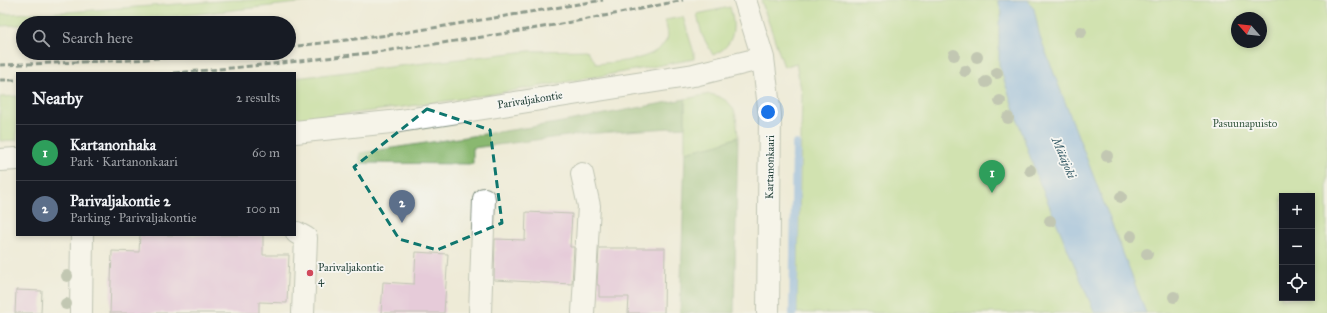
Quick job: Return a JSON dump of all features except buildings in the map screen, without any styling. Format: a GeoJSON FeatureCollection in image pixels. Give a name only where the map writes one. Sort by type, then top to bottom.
{"type":"FeatureCollection","features":[{"type":"Feature","properties":{"kind":"street","name":"Kartanonkaari"},"geometry":{"type":"LineString","coordinates":[[745,0],[763,58],[770,115],[768,313]]}},
{"type":"Feature","properties":{"kind":"street","name":"Parivaljakontie"},"geometry":{"type":"LineString","coordinates":[[296,132],[400,121],[694,75],[763,58]]}},
{"type":"Feature","properties":{"kind":"street"},"geometry":{"type":"LineString","coordinates":[[0,160],[16,159]]}},
{"type":"Feature","properties":{"kind":"street"},"geometry":{"type":"LineString","coordinates":[[582,174],[589,206],[583,313]]}},
{"type":"Feature","properties":{"kind":"street"},"geometry":{"type":"LineString","coordinates":[[480,313],[484,199]]}},
{"type":"Feature","properties":{"kind":"street"},"geometry":{"type":"LineString","coordinates":[[297,233],[306,238],[303,313]]}},
{"type":"Feature","properties":{"kind":"street"},"geometry":{"type":"LineString","coordinates":[[81,313],[82,236]]}},
{"type":"Feature","properties":{"kind":"highlighted area"},"geometry":{"type":"Polygon","coordinates":[[[427,109],[490,130],[502,223],[437,250],[399,239],[354,167],[427,109]]]}},
{"type":"Feature","properties":{"kind":"green space"},"geometry":{"type":"Polygon","coordinates":[[[233,0],[325,0],[180,16],[16,16],[16,25],[0,26],[0,14],[67,12],[233,0]]]}},
{"type":"Feature","properties":{"kind":"green space","name":"Pasuunapuisto"},"geometry":{"type":"Polygon","coordinates":[[[761,0],[1327,0],[1327,313],[797,313],[802,94],[796,63],[784,67],[761,0]]]}},
{"type":"Feature","properties":{"kind":"green space"},"geometry":{"type":"Polygon","coordinates":[[[730,7],[733,22],[732,36],[726,47],[713,55],[702,35],[697,14],[730,7]]]}},
{"type":"Feature","properties":{"kind":"green space"},"geometry":{"type":"Polygon","coordinates":[[[683,17],[694,53],[694,59],[495,94],[296,120],[296,78],[529,51],[587,50],[597,64],[624,61],[644,57],[660,48],[668,36],[665,20],[683,17]]]}},
{"type":"Feature","properties":{"kind":"green space"},"geometry":{"type":"Polygon","coordinates":[[[710,94],[725,100],[730,104],[737,121],[738,137],[716,145],[685,152],[685,99],[710,94]]]}},
{"type":"Feature","properties":{"kind":"green space"},"geometry":{"type":"Polygon","coordinates":[[[16,96],[16,140],[0,141],[0,97],[16,96]]]}},
{"type":"Feature","properties":{"kind":"green space"},"geometry":{"type":"Polygon","coordinates":[[[685,99],[685,127],[583,134],[473,148],[473,164],[360,163],[360,153],[557,123],[685,99]]]}},
{"type":"Feature","properties":{"kind":"green space"},"geometry":{"type":"Polygon","coordinates":[[[738,137],[734,313],[680,313],[685,152],[716,145],[738,137]]]}},
{"type":"Feature","properties":{"kind":"water","name":"Mätäjoki"},"geometry":{"type":"Polygon","coordinates":[[[998,0],[1028,0],[1034,9],[1040,37],[1146,313],[1095,313],[1036,174],[999,65],[999,23],[1002,13],[998,0]]]}},
{"type":"Feature","properties":{"kind":"waterway"},"geometry":{"type":"LineString","coordinates":[[793,313],[796,144]]}},
{"type":"Feature","properties":{"kind":"railway"},"geometry":{"type":"LineString","coordinates":[[296,46],[396,34],[603,0]]}},
{"type":"Feature","properties":{"kind":"railway"},"geometry":{"type":"LineString","coordinates":[[185,72],[302,61],[430,45],[557,25],[683,0]]}},
{"type":"Feature","properties":{"kind":"railway"},"geometry":{"type":"LineString","coordinates":[[0,65],[133,60]]}},
{"type":"Feature","properties":{"kind":"railway"},"geometry":{"type":"LineString","coordinates":[[0,80],[16,80]]}},
{"type":"Feature","properties":{"kind":"place","name":"Kartanonhaka"},"geometry":{"type":"Point","coordinates":[992,193]}},
{"type":"Feature","properties":{"kind":"place","name":"Parivaljakontie 2"},"geometry":{"type":"Point","coordinates":[402,223]}},
{"type":"Feature","properties":{"kind":"place","name":"Parivaljakontie 4"},"geometry":{"type":"Point","coordinates":[310,273]}}]}
